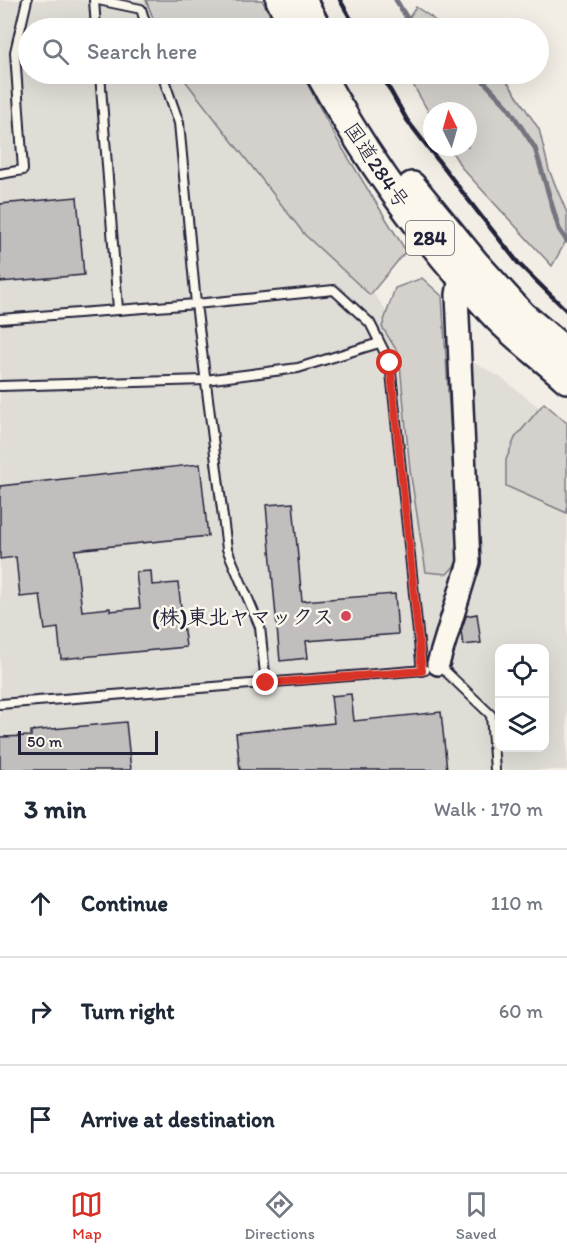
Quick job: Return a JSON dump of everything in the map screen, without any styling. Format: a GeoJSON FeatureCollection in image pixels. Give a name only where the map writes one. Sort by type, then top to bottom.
{"type":"FeatureCollection","features":[{"type":"Feature","properties":{"kind":"highway"},"geometry":{"type":"LineString","coordinates":[[280,0],[290,18]]}},
{"type":"Feature","properties":{"kind":"highway"},"geometry":{"type":"LineString","coordinates":[[302,0],[312,18]]}},
{"type":"Feature","properties":{"kind":"highway","name":"国道284号"},"geometry":{"type":"LineString","coordinates":[[326,84],[378,171],[467,269],[567,353]]}},
{"type":"Feature","properties":{"kind":"highway","name":"国道284号"},"geometry":{"type":"LineString","coordinates":[[347,84],[396,167],[467,269],[493,314],[567,380]]}},
{"type":"Feature","properties":{"kind":"street"},"geometry":{"type":"LineString","coordinates":[[430,668],[469,562],[457,295],[467,269]]}},
{"type":"Feature","properties":{"kind":"lane"},"geometry":{"type":"LineString","coordinates":[[23,18],[27,0]]}},
{"type":"Feature","properties":{"kind":"lane"},"geometry":{"type":"LineString","coordinates":[[96,18],[96,0],[141,9],[144,18]]}},
{"type":"Feature","properties":{"kind":"lane"},"geometry":{"type":"LineString","coordinates":[[0,174],[23,170],[15,52],[18,39]]}},
{"type":"Feature","properties":{"kind":"lane"},"geometry":{"type":"LineString","coordinates":[[101,84],[118,309]]}},
{"type":"Feature","properties":{"kind":"lane"},"geometry":{"type":"LineString","coordinates":[[165,84],[179,123],[196,304],[226,549],[260,627],[266,683]]}},
{"type":"Feature","properties":{"kind":"lane"},"geometry":{"type":"LineString","coordinates":[[0,319],[196,304],[334,290],[370,323],[390,363],[430,668]]}},
{"type":"Feature","properties":{"kind":"lane"},"geometry":{"type":"LineString","coordinates":[[0,386],[206,380],[298,369],[380,343]]}},
{"type":"Feature","properties":{"kind":"lane"},"geometry":{"type":"LineString","coordinates":[[0,704],[430,668],[491,715],[495,770]]}},
{"type":"Feature","properties":{"kind":"shaded area"},"geometry":{"type":"Polygon","coordinates":[[[0,0],[171,0],[183,18],[18,18],[18,84],[228,84],[308,202],[390,316],[500,377],[567,429],[567,770],[0,770],[0,0]]]}},
{"type":"Feature","properties":{"kind":"shaded area"},"geometry":{"type":"Polygon","coordinates":[[[146,0],[262,0],[272,18],[153,18],[146,0]]]}},
{"type":"Feature","properties":{"kind":"shaded area"},"geometry":{"type":"Polygon","coordinates":[[[416,7],[432,18],[409,18],[416,7]]]}},
{"type":"Feature","properties":{"kind":"shaded area"},"geometry":{"type":"Polygon","coordinates":[[[188,84],[307,84],[336,138],[406,251],[370,295],[305,235],[188,84]]]}},
{"type":"Feature","properties":{"kind":"shaded area"},"geometry":{"type":"Polygon","coordinates":[[[413,84],[509,84],[539,129],[549,170],[567,213],[567,239],[552,266],[462,168],[455,156],[477,156],[477,102],[423,102],[413,84]]]}},
{"type":"Feature","properties":{"kind":"shaded area"},"geometry":{"type":"Polygon","coordinates":[[[422,278],[442,296],[459,561],[447,574],[426,572],[410,470],[399,354],[382,327],[395,288],[422,278]]]}},
{"type":"Feature","properties":{"kind":"shaded area"},"geometry":{"type":"Polygon","coordinates":[[[544,403],[567,423],[567,513],[506,486],[506,460],[515,438],[544,403]]]}},
{"type":"Feature","properties":{"kind":"building"},"geometry":{"type":"Polygon","coordinates":[[[77,197],[84,275],[0,282],[0,204],[77,197]]]}},
{"type":"Feature","properties":{"kind":"building"},"geometry":{"type":"Polygon","coordinates":[[[200,464],[208,536],[75,550],[82,611],[140,608],[136,572],[151,571],[152,585],[178,583],[186,647],[61,659],[58,628],[45,630],[40,595],[20,597],[16,557],[0,559],[0,486],[200,464]]]}},
{"type":"Feature","properties":{"kind":"building"},"geometry":{"type":"Polygon","coordinates":[[[293,503],[302,601],[395,594],[398,634],[306,641],[308,658],[280,661],[266,505],[293,503]]]}},
{"type":"Feature","properties":{"kind":"building"},"geometry":{"type":"Polygon","coordinates":[[[477,614],[481,643],[463,645],[461,631],[466,616],[477,614]]]}},
{"type":"Feature","properties":{"kind":"building"},"geometry":{"type":"Polygon","coordinates":[[[351,694],[354,721],[441,712],[447,770],[240,770],[236,733],[334,723],[331,696],[351,694]]]}},
{"type":"Feature","properties":{"kind":"building"},"geometry":{"type":"Polygon","coordinates":[[[126,722],[131,770],[0,770],[0,737],[31,736],[31,731],[126,722]]]}},
{"type":"Feature","properties":{"kind":"waterway"},"geometry":{"type":"LineString","coordinates":[[396,0],[407,18]]}},
{"type":"Feature","properties":{"kind":"waterway"},"geometry":{"type":"LineString","coordinates":[[486,84],[508,107],[535,148],[559,229],[567,241]]}},
{"type":"Feature","properties":{"kind":"railway"},"geometry":{"type":"LineString","coordinates":[[340,0],[350,18]]}},
{"type":"Feature","properties":{"kind":"railway"},"geometry":{"type":"LineString","coordinates":[[387,84],[407,120],[519,264],[567,311]]}},
{"type":"Feature","properties":{"kind":"place","name":"(株)東北ヤマックス"},"geometry":{"type":"Point","coordinates":[346,616]}},
{"type":"Feature","properties":{"kind":"route"},"geometry":{"type":"LineString","coordinates":[[266,683],[422,671],[390,363]]}}]}
